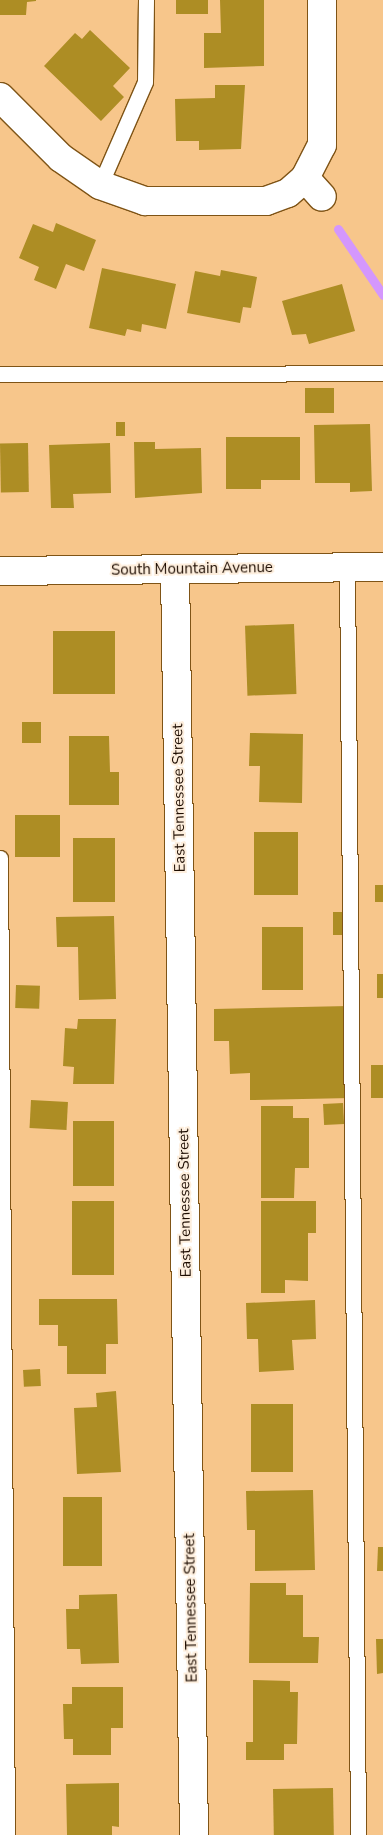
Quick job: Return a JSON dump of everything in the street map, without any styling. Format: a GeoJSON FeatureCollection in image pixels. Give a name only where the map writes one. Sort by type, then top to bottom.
{"type":"FeatureCollection","features":[{"type":"Feature","properties":{"kind":"street"},"geometry":{"type":"LineString","coordinates":[[0,97],[61,158],[100,184],[145,201],[250,204],[314,188],[322,145],[322,0]]}},
{"type":"Feature","properties":{"kind":"street","name":"South Mountain Avenue"},"geometry":{"type":"LineString","coordinates":[[0,571],[383,567]]}},
{"type":"Feature","properties":{"kind":"street","name":"East Tennessee Street"},"geometry":{"type":"LineString","coordinates":[[175,570],[194,1835]]}},
{"type":"Feature","properties":{"kind":"lane"},"geometry":{"type":"LineString","coordinates":[[100,184],[145,82],[146,0]]}},
{"type":"Feature","properties":{"kind":"lane"},"geometry":{"type":"LineString","coordinates":[[0,374],[383,373]]}},
{"type":"Feature","properties":{"kind":"lane"},"geometry":{"type":"LineString","coordinates":[[347,567],[358,1835]]}},
{"type":"Feature","properties":{"kind":"lane"},"geometry":{"type":"LineString","coordinates":[[0,858],[7,1835]]}},
{"type":"Feature","properties":{"kind":"building"},"geometry":{"type":"Polygon","coordinates":[[[0,0],[36,1],[27,2],[26,15],[0,15],[0,0]]]}},
{"type":"Feature","properties":{"kind":"building"},"geometry":{"type":"Polygon","coordinates":[[[176,0],[208,0],[208,14],[176,14],[176,0]]]}},
{"type":"Feature","properties":{"kind":"building"},"geometry":{"type":"Polygon","coordinates":[[[220,0],[264,0],[264,66],[204,68],[204,33],[221,33],[220,0]]]}},
{"type":"Feature","properties":{"kind":"building"},"geometry":{"type":"Polygon","coordinates":[[[90,30],[130,68],[113,86],[124,97],[101,121],[44,66],[75,33],[82,39],[90,30]]]}},
{"type":"Feature","properties":{"kind":"building"},"geometry":{"type":"Polygon","coordinates":[[[215,85],[245,85],[241,149],[199,150],[199,141],[176,141],[175,99],[215,98],[215,85]]]}},
{"type":"Feature","properties":{"kind":"building"},"geometry":{"type":"Polygon","coordinates":[[[56,223],[96,240],[84,271],[66,264],[56,289],[34,280],[39,267],[19,258],[33,224],[53,232],[56,223]]]}},
{"type":"Feature","properties":{"kind":"building"},"geometry":{"type":"Polygon","coordinates":[[[102,268],[176,284],[166,329],[142,324],[141,332],[127,329],[125,336],[89,328],[102,268]]]}},
{"type":"Feature","properties":{"kind":"building"},"geometry":{"type":"Polygon","coordinates":[[[221,270],[257,277],[251,308],[243,307],[240,323],[187,313],[195,271],[220,276],[221,270]]]}},
{"type":"Feature","properties":{"kind":"building"},"geometry":{"type":"Polygon","coordinates":[[[342,284],[355,331],[309,344],[306,334],[292,335],[282,301],[342,284]]]}},
{"type":"Feature","properties":{"kind":"building"},"geometry":{"type":"Polygon","coordinates":[[[305,388],[334,388],[334,413],[305,413],[305,388]]]}},
{"type":"Feature","properties":{"kind":"building"},"geometry":{"type":"Polygon","coordinates":[[[116,422],[125,422],[125,436],[116,436],[116,422]]]}},
{"type":"Feature","properties":{"kind":"building"},"geometry":{"type":"Polygon","coordinates":[[[370,424],[372,491],[350,492],[350,483],[315,483],[314,425],[370,424]]]}},
{"type":"Feature","properties":{"kind":"building"},"geometry":{"type":"Polygon","coordinates":[[[226,437],[300,437],[300,480],[261,480],[261,489],[226,489],[226,437]]]}},
{"type":"Feature","properties":{"kind":"building"},"geometry":{"type":"Polygon","coordinates":[[[134,442],[155,442],[155,449],[201,448],[202,493],[135,498],[134,442]]]}},
{"type":"Feature","properties":{"kind":"building"},"geometry":{"type":"Polygon","coordinates":[[[0,443],[28,443],[29,492],[1,492],[0,443]]]}},
{"type":"Feature","properties":{"kind":"building"},"geometry":{"type":"Polygon","coordinates":[[[110,443],[111,493],[73,494],[74,508],[51,508],[49,445],[110,443]]]}},
{"type":"Feature","properties":{"kind":"building"},"geometry":{"type":"Polygon","coordinates":[[[294,624],[296,694],[247,696],[245,626],[294,624]]]}},
{"type":"Feature","properties":{"kind":"building"},"geometry":{"type":"Polygon","coordinates":[[[53,631],[115,631],[115,694],[53,694],[53,631]]]}},
{"type":"Feature","properties":{"kind":"building"},"geometry":{"type":"Polygon","coordinates":[[[22,722],[41,722],[41,743],[22,743],[22,722]]]}},
{"type":"Feature","properties":{"kind":"building"},"geometry":{"type":"Polygon","coordinates":[[[250,733],[303,734],[302,803],[259,802],[260,766],[249,766],[250,733]]]}},
{"type":"Feature","properties":{"kind":"building"},"geometry":{"type":"Polygon","coordinates":[[[69,736],[109,736],[110,772],[119,772],[119,805],[69,805],[69,736]]]}},
{"type":"Feature","properties":{"kind":"building"},"geometry":{"type":"Polygon","coordinates":[[[15,815],[60,815],[60,857],[15,857],[15,815]]]}},
{"type":"Feature","properties":{"kind":"building"},"geometry":{"type":"Polygon","coordinates":[[[254,832],[298,832],[298,895],[254,895],[254,832]]]}},
{"type":"Feature","properties":{"kind":"building"},"geometry":{"type":"Polygon","coordinates":[[[73,838],[115,838],[115,902],[73,902],[73,838]]]}},
{"type":"Feature","properties":{"kind":"building"},"geometry":{"type":"Polygon","coordinates":[[[375,885],[383,885],[383,902],[375,902],[375,885]]]}},
{"type":"Feature","properties":{"kind":"building"},"geometry":{"type":"Polygon","coordinates":[[[333,912],[348,912],[348,935],[333,935],[333,912]]]}},
{"type":"Feature","properties":{"kind":"building"},"geometry":{"type":"Polygon","coordinates":[[[114,916],[116,999],[79,1000],[78,947],[57,947],[56,917],[114,916]]]}},
{"type":"Feature","properties":{"kind":"building"},"geometry":{"type":"Polygon","coordinates":[[[262,927],[303,927],[303,990],[262,990],[262,927]]]}},
{"type":"Feature","properties":{"kind":"building"},"geometry":{"type":"Polygon","coordinates":[[[377,974],[383,974],[383,998],[377,998],[377,974]]]}},
{"type":"Feature","properties":{"kind":"building"},"geometry":{"type":"Polygon","coordinates":[[[16,985],[40,986],[39,1009],[15,1008],[16,985]]]}},
{"type":"Feature","properties":{"kind":"building"},"geometry":{"type":"Polygon","coordinates":[[[349,1006],[351,1098],[250,1100],[250,1073],[230,1074],[229,1041],[214,1041],[214,1009],[349,1006]]]}},
{"type":"Feature","properties":{"kind":"building"},"geometry":{"type":"Polygon","coordinates":[[[78,1019],[116,1019],[114,1084],[73,1084],[74,1067],[63,1066],[65,1028],[77,1029],[78,1019]]]}},
{"type":"Feature","properties":{"kind":"building"},"geometry":{"type":"Polygon","coordinates":[[[371,1065],[383,1065],[383,1098],[371,1098],[371,1065]]]}},
{"type":"Feature","properties":{"kind":"building"},"geometry":{"type":"Polygon","coordinates":[[[31,1100],[68,1102],[66,1130],[30,1128],[31,1100]]]}},
{"type":"Feature","properties":{"kind":"building"},"geometry":{"type":"Polygon","coordinates":[[[343,1103],[344,1124],[324,1125],[323,1104],[343,1103]]]}},
{"type":"Feature","properties":{"kind":"building"},"geometry":{"type":"Polygon","coordinates":[[[261,1106],[293,1106],[293,1118],[309,1118],[309,1168],[295,1168],[294,1198],[261,1198],[261,1106]]]}},
{"type":"Feature","properties":{"kind":"building"},"geometry":{"type":"Polygon","coordinates":[[[73,1121],[114,1121],[114,1186],[73,1186],[73,1121]]]}},
{"type":"Feature","properties":{"kind":"building"},"geometry":{"type":"Polygon","coordinates":[[[72,1201],[114,1201],[114,1275],[72,1275],[72,1201]]]}},
{"type":"Feature","properties":{"kind":"building"},"geometry":{"type":"Polygon","coordinates":[[[261,1201],[316,1201],[316,1233],[308,1233],[308,1281],[285,1280],[285,1293],[261,1293],[261,1201]]]}},
{"type":"Feature","properties":{"kind":"building"},"geometry":{"type":"Polygon","coordinates":[[[39,1299],[117,1299],[118,1344],[106,1344],[106,1374],[67,1374],[67,1346],[58,1346],[58,1325],[39,1325],[39,1299]]]}},
{"type":"Feature","properties":{"kind":"building"},"geometry":{"type":"Polygon","coordinates":[[[315,1300],[316,1339],[292,1340],[294,1370],[259,1372],[258,1339],[247,1339],[246,1303],[315,1300]]]}},
{"type":"Feature","properties":{"kind":"building"},"geometry":{"type":"Polygon","coordinates":[[[40,1369],[41,1386],[24,1387],[23,1370],[40,1369]]]}},
{"type":"Feature","properties":{"kind":"building"},"geometry":{"type":"Polygon","coordinates":[[[116,1391],[121,1472],[77,1474],[74,1408],[97,1407],[96,1393],[116,1391]]]}},
{"type":"Feature","properties":{"kind":"building"},"geometry":{"type":"Polygon","coordinates":[[[251,1404],[293,1404],[293,1472],[251,1472],[251,1404]]]}},
{"type":"Feature","properties":{"kind":"building"},"geometry":{"type":"Polygon","coordinates":[[[313,1490],[315,1570],[255,1571],[255,1530],[247,1530],[246,1491],[313,1490]]]}},
{"type":"Feature","properties":{"kind":"building"},"geometry":{"type":"Polygon","coordinates":[[[63,1497],[102,1497],[102,1566],[63,1566],[63,1497]]]}},
{"type":"Feature","properties":{"kind":"building"},"geometry":{"type":"Polygon","coordinates":[[[378,1547],[383,1547],[383,1571],[377,1571],[378,1547]]]}},
{"type":"Feature","properties":{"kind":"building"},"geometry":{"type":"Polygon","coordinates":[[[250,1583],[286,1583],[286,1595],[303,1595],[303,1637],[319,1637],[318,1663],[249,1663],[250,1583]]]}},
{"type":"Feature","properties":{"kind":"building"},"geometry":{"type":"Polygon","coordinates":[[[117,1594],[119,1663],[81,1664],[80,1649],[67,1649],[66,1609],[79,1609],[79,1595],[117,1594]]]}},
{"type":"Feature","properties":{"kind":"building"},"geometry":{"type":"Polygon","coordinates":[[[376,1639],[383,1639],[383,1673],[377,1674],[376,1639]]]}},
{"type":"Feature","properties":{"kind":"building"},"geometry":{"type":"Polygon","coordinates":[[[253,1680],[290,1681],[290,1692],[298,1692],[297,1744],[284,1744],[284,1760],[246,1760],[246,1742],[253,1742],[253,1680]]]}},
{"type":"Feature","properties":{"kind":"building"},"geometry":{"type":"Polygon","coordinates":[[[72,1687],[123,1687],[123,1728],[111,1728],[111,1755],[73,1755],[73,1739],[64,1739],[63,1704],[72,1704],[72,1687]]]}},
{"type":"Feature","properties":{"kind":"building"},"geometry":{"type":"Polygon","coordinates":[[[119,1783],[119,1827],[112,1826],[112,1835],[67,1835],[66,1784],[119,1783]]]}},
{"type":"Feature","properties":{"kind":"building"},"geometry":{"type":"Polygon","coordinates":[[[333,1788],[334,1835],[274,1835],[273,1789],[333,1788]]]}},
{"type":"Feature","properties":{"kind":"waterway"},"geometry":{"type":"LineString","coordinates":[[338,229],[383,295]]}}]}
